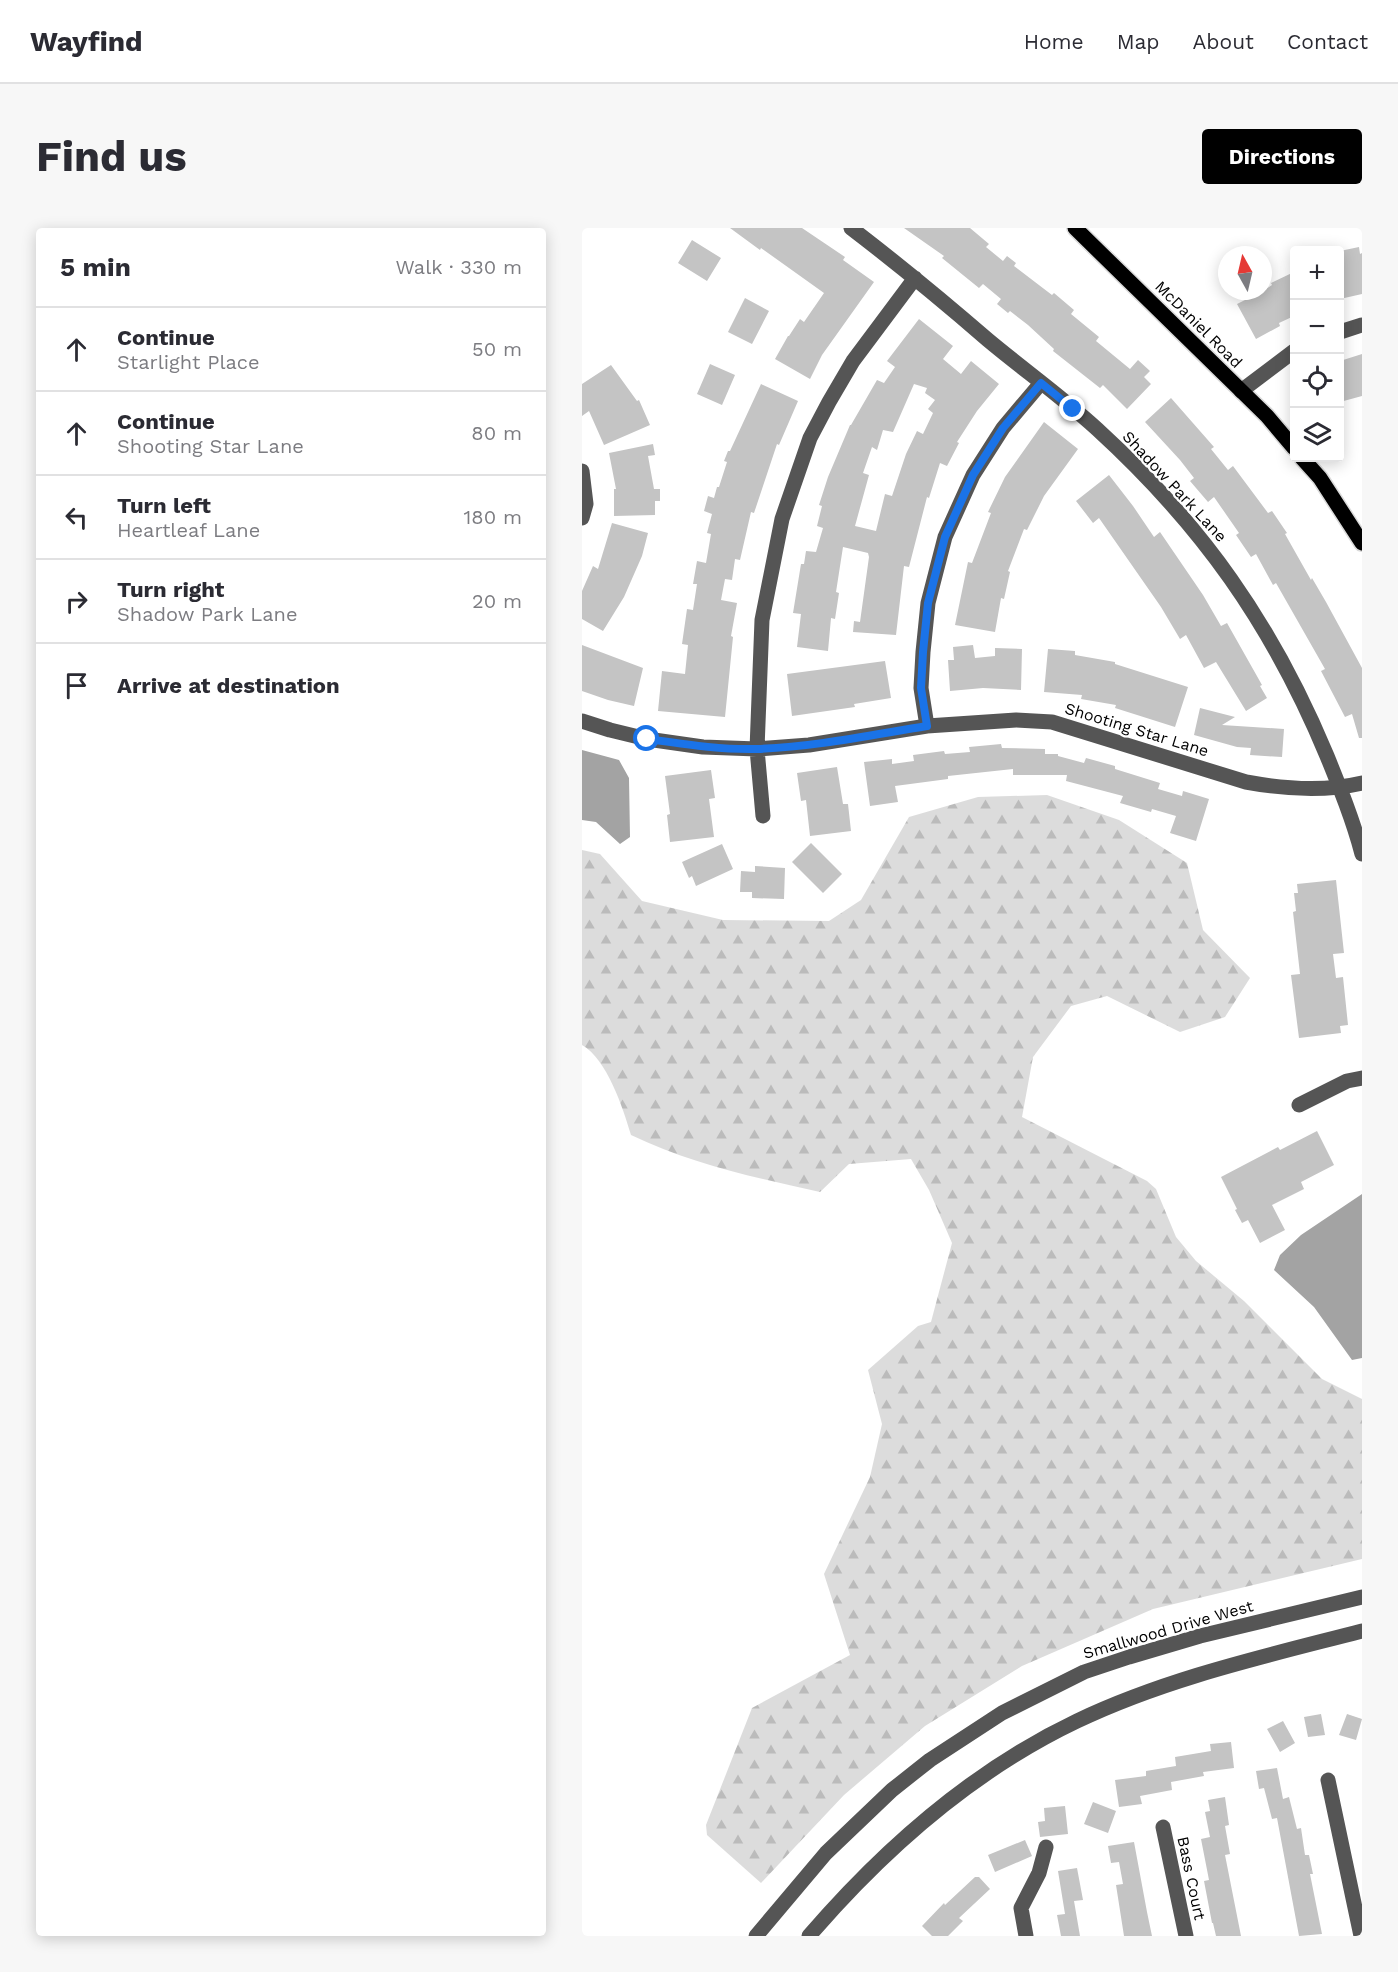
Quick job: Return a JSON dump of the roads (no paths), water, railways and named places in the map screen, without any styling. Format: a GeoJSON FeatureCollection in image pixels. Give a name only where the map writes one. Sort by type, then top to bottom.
{"type":"FeatureCollection","features":[{"type":"Feature","properties":{"kind":"main road","name":"McDaniel Road"},"geometry":{"type":"LineString","coordinates":[[1075,228],[1267,416],[1290,443]]}},
{"type":"Feature","properties":{"kind":"main road"},"geometry":{"type":"LineString","coordinates":[[1306,462],[1320,478],[1362,543]]}},
{"type":"Feature","properties":{"kind":"street","name":"Shadow Park Lane"},"geometry":{"type":"LineString","coordinates":[[851,228],[1086,419],[1131,462],[1187,522],[1224,567],[1286,667],[1322,743],[1349,810],[1362,854]]}},
{"type":"Feature","properties":{"kind":"street"},"geometry":{"type":"LineString","coordinates":[[763,816],[757,749],[762,620],[782,519],[810,438],[829,402],[853,361],[915,278]]}},
{"type":"Feature","properties":{"kind":"street"},"geometry":{"type":"LineString","coordinates":[[1344,331],[1362,325]]}},
{"type":"Feature","properties":{"kind":"street"},"geometry":{"type":"LineString","coordinates":[[1241,391],[1290,354]]}},
{"type":"Feature","properties":{"kind":"street"},"geometry":{"type":"LineString","coordinates":[[927,726],[921,688],[923,652],[928,603],[945,537],[973,475],[1003,428],[1041,383]]}},
{"type":"Feature","properties":{"kind":"street"},"geometry":{"type":"LineString","coordinates":[[582,471],[586,504],[582,518]]}},
{"type":"Feature","properties":{"kind":"street","name":"Shooting Star Lane"},"geometry":{"type":"LineString","coordinates":[[582,721],[647,739],[703,747],[757,749],[809,745],[927,726],[1016,720],[1052,722],[1246,782],[1275,788],[1340,788],[1362,783]]}},
{"type":"Feature","properties":{"kind":"street"},"geometry":{"type":"LineString","coordinates":[[1299,1105],[1347,1081],[1362,1078]]}},
{"type":"Feature","properties":{"kind":"street","name":"Smallwood Drive West"},"geometry":{"type":"LineString","coordinates":[[756,1936],[826,1853],[891,1790],[930,1760],[1002,1713],[1084,1672],[1118,1661],[1200,1636],[1362,1597]]}},
{"type":"Feature","properties":{"kind":"street"},"geometry":{"type":"LineString","coordinates":[[809,1936],[880,1860],[927,1818],[987,1774],[1077,1721],[1192,1676],[1362,1631]]}},
{"type":"Feature","properties":{"kind":"street"},"geometry":{"type":"LineString","coordinates":[[1328,1780],[1361,1936]]}},
{"type":"Feature","properties":{"kind":"street","name":"Bass Court"},"geometry":{"type":"LineString","coordinates":[[1163,1827],[1186,1936]]}},
{"type":"Feature","properties":{"kind":"street"},"geometry":{"type":"LineString","coordinates":[[1026,1936],[1021,1908],[1039,1873],[1046,1847]]}}]}
